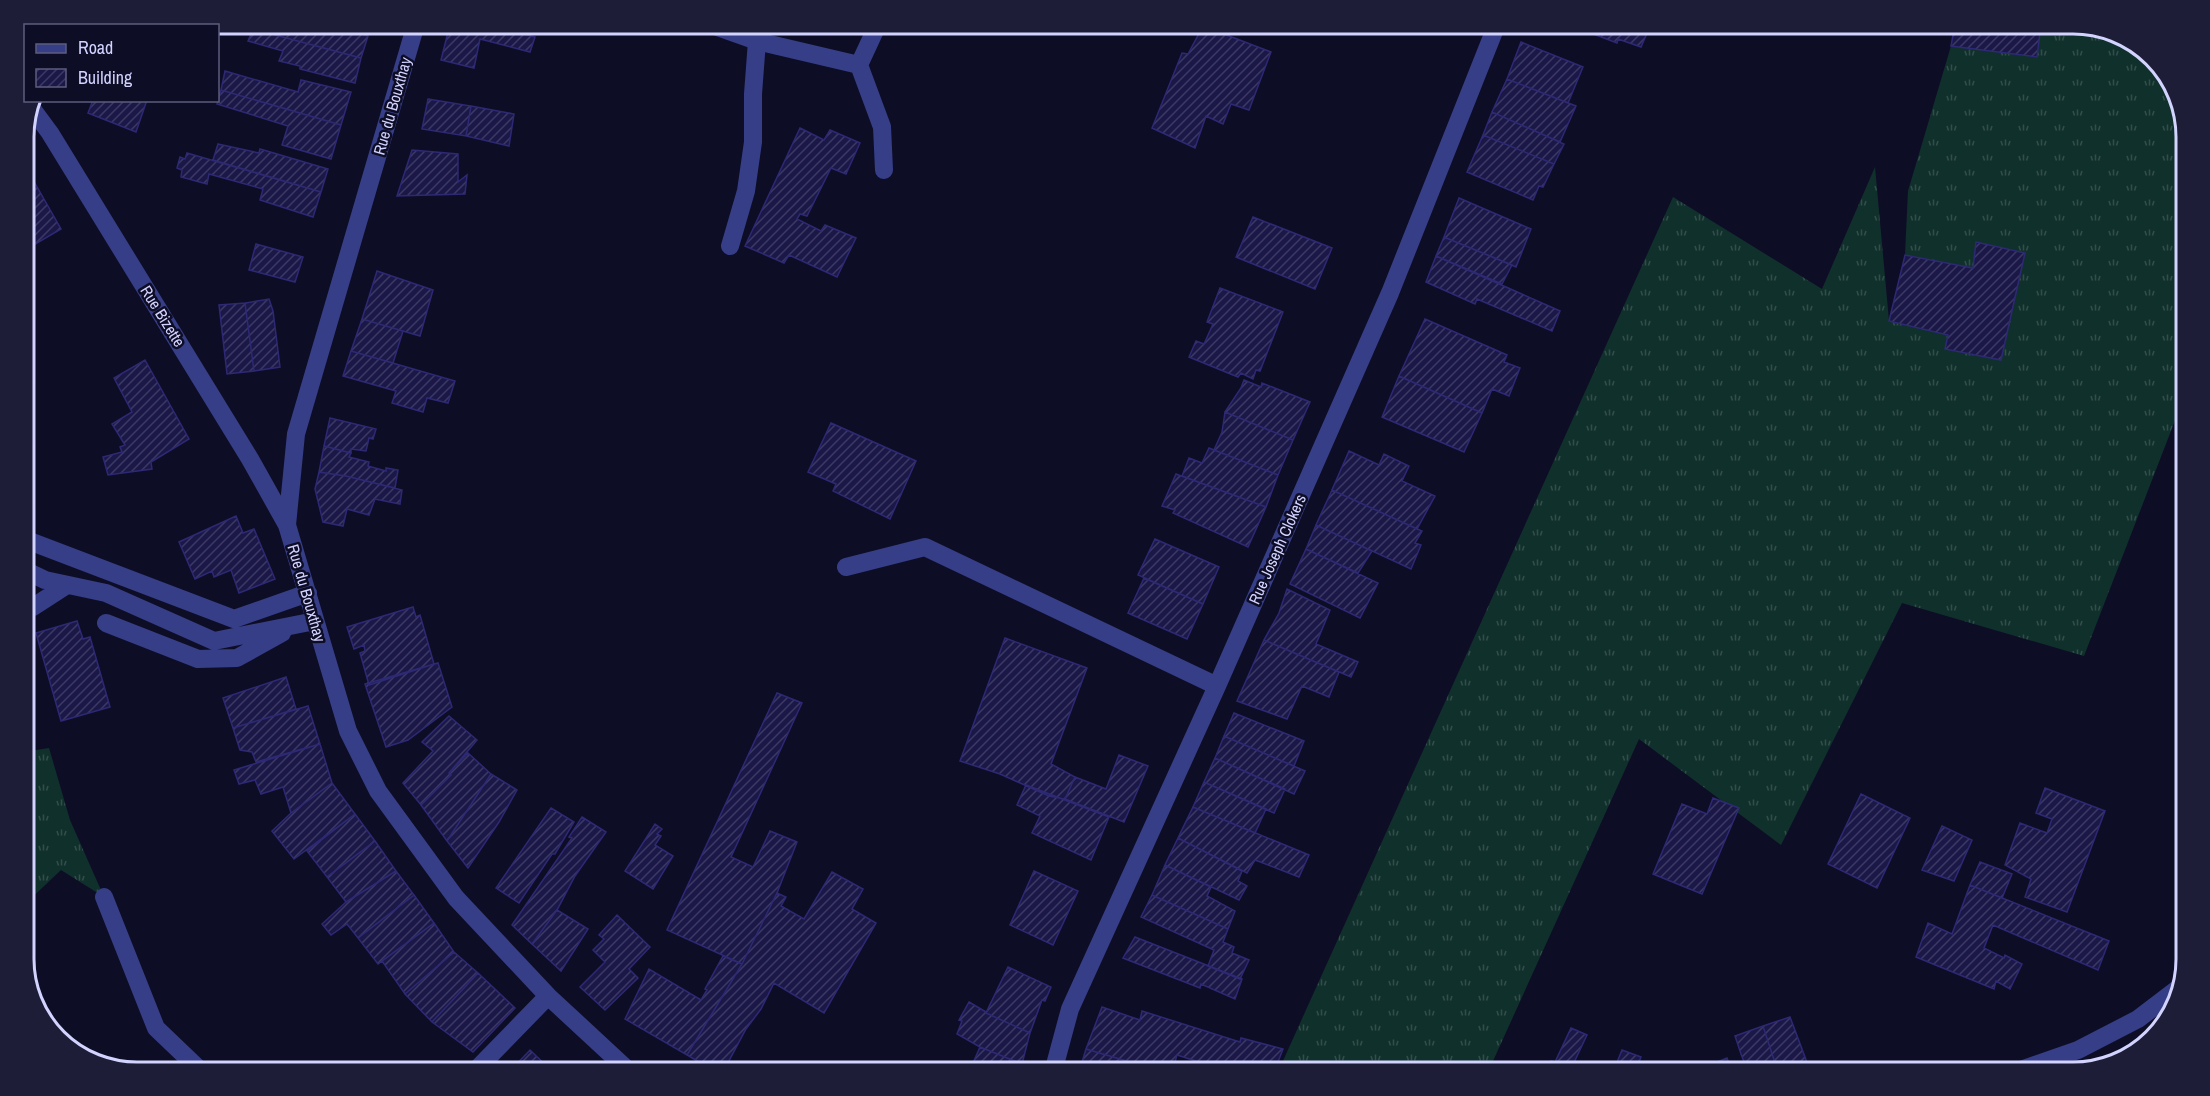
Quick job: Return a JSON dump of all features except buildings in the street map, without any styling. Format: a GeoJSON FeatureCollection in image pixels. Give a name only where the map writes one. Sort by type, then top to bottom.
{"type":"FeatureCollection","features":[{"type":"Feature","properties":{"kind":"street","name":"Rue du Bouxthay"},"geometry":{"type":"LineString","coordinates":[[413,34],[296,434],[287,525],[348,731],[378,791],[456,898],[548,996],[619,1062]]}},
{"type":"Feature","properties":{"kind":"street"},"geometry":{"type":"LineString","coordinates":[[737,34],[757,41],[860,65]]}},
{"type":"Feature","properties":{"kind":"street"},"geometry":{"type":"LineString","coordinates":[[874,34],[860,65],[882,127],[884,170]]}},
{"type":"Feature","properties":{"kind":"street","name":"Rue Joseph Clokers"},"geometry":{"type":"LineString","coordinates":[[1056,1062],[1070,1009],[1217,686],[1390,293],[1493,34]]}},
{"type":"Feature","properties":{"kind":"street"},"geometry":{"type":"LineString","coordinates":[[730,246],[746,191],[753,142],[753,94],[757,41]]}},
{"type":"Feature","properties":{"kind":"street","name":"Rue Bizette"},"geometry":{"type":"LineString","coordinates":[[37,116],[50,132],[250,459],[287,525]]}},
{"type":"Feature","properties":{"kind":"street"},"geometry":{"type":"LineString","coordinates":[[35,543],[234,620],[308,593]]}},
{"type":"Feature","properties":{"kind":"street"},"geometry":{"type":"LineString","coordinates":[[846,567],[925,548],[1217,686]]}},
{"type":"Feature","properties":{"kind":"street"},"geometry":{"type":"LineString","coordinates":[[35,575],[45,580],[106,593],[214,641],[315,621]]}},
{"type":"Feature","properties":{"kind":"street"},"geometry":{"type":"LineString","coordinates":[[35,606],[67,585]]}},
{"type":"Feature","properties":{"kind":"street"},"geometry":{"type":"LineString","coordinates":[[106,623],[198,660],[237,658],[296,625]]}},
{"type":"Feature","properties":{"kind":"street"},"geometry":{"type":"LineString","coordinates":[[104,897],[156,1028],[192,1062]]}},
{"type":"Feature","properties":{"kind":"street"},"geometry":{"type":"LineString","coordinates":[[484,1062],[548,996]]}},
{"type":"Feature","properties":{"kind":"street"},"geometry":{"type":"LineString","coordinates":[[2044,1062],[2078,1050],[2138,1019],[2168,996]]}},
{"type":"Feature","properties":{"kind":"green space"},"geometry":{"type":"Polygon","coordinates":[[[2039,34],[2093,36],[2118,45],[2150,69],[2165,92],[2174,117],[2175,420],[2084,656],[1902,603],[1781,845],[1639,739],[1493,1062],[1283,1062],[1673,197],[1822,289],[1875,167],[1889,321],[1948,335],[1945,349],[2000,360],[2024,253],[1976,242],[1973,268],[1905,255],[1908,191],[1951,46],[2036,57],[2039,34]]]}},
{"type":"Feature","properties":{"kind":"green space"},"geometry":{"type":"Polygon","coordinates":[[[49,748],[70,820],[104,897],[61,870],[35,895],[35,750],[49,748]]]}}]}
